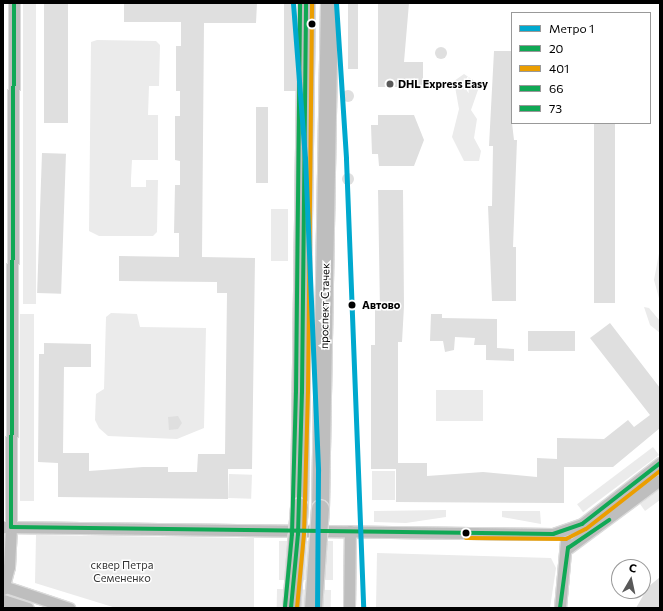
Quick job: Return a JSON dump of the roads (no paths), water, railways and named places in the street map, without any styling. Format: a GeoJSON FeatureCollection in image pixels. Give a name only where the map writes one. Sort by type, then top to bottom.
{"type":"FeatureCollection","features":[{"type":"Feature","properties":{"kind":"main road","name":"проспект Стачек"},"geometry":{"type":"LineString","coordinates":[[291,608],[300,496],[306,3]]}},
{"type":"Feature","properties":{"kind":"main road","name":"проспект Стачек"},"geometry":{"type":"LineString","coordinates":[[313,608],[321,496],[329,3]]}},
{"type":"Feature","properties":{"kind":"street"},"geometry":{"type":"LineString","coordinates":[[14,3],[7,527],[3,587],[69,608]]}},
{"type":"Feature","properties":{"kind":"street"},"geometry":{"type":"LineString","coordinates":[[7,527],[564,533],[582,524],[660,463]]}},
{"type":"Feature","properties":{"kind":"street"},"geometry":{"type":"LineString","coordinates":[[568,548],[660,480]]}},
{"type":"Feature","properties":{"kind":"street"},"geometry":{"type":"LineString","coordinates":[[349,608],[350,531]]}},
{"type":"Feature","properties":{"kind":"street"},"geometry":{"type":"LineString","coordinates":[[560,608],[568,548],[564,533]]}},
{"type":"Feature","properties":{"kind":"street"},"geometry":{"type":"LineString","coordinates":[[3,600],[28,608]]}},
{"type":"Feature","properties":{"kind":"metro line","name":"1"},"geometry":{"type":"LineString","coordinates":[[293,3],[305,158],[318,471],[317,608]]}},
{"type":"Feature","properties":{"kind":"metro line","name":"1"},"geometry":{"type":"LineString","coordinates":[[336,3],[346,159],[363,608]]}},
{"type":"Feature","properties":{"kind":"place","name":"DHL Express Easy"},"geometry":{"type":"Point","coordinates":[390,84]}},
{"type":"Feature","properties":{"kind":"place","name":"Автово"},"geometry":{"type":"Point","coordinates":[352,305]}},
{"type":"Feature","properties":{"kind":"park label","name":"сквер Петра Семененко"},"geometry":{"type":"Point","coordinates":[122,572]}}]}
